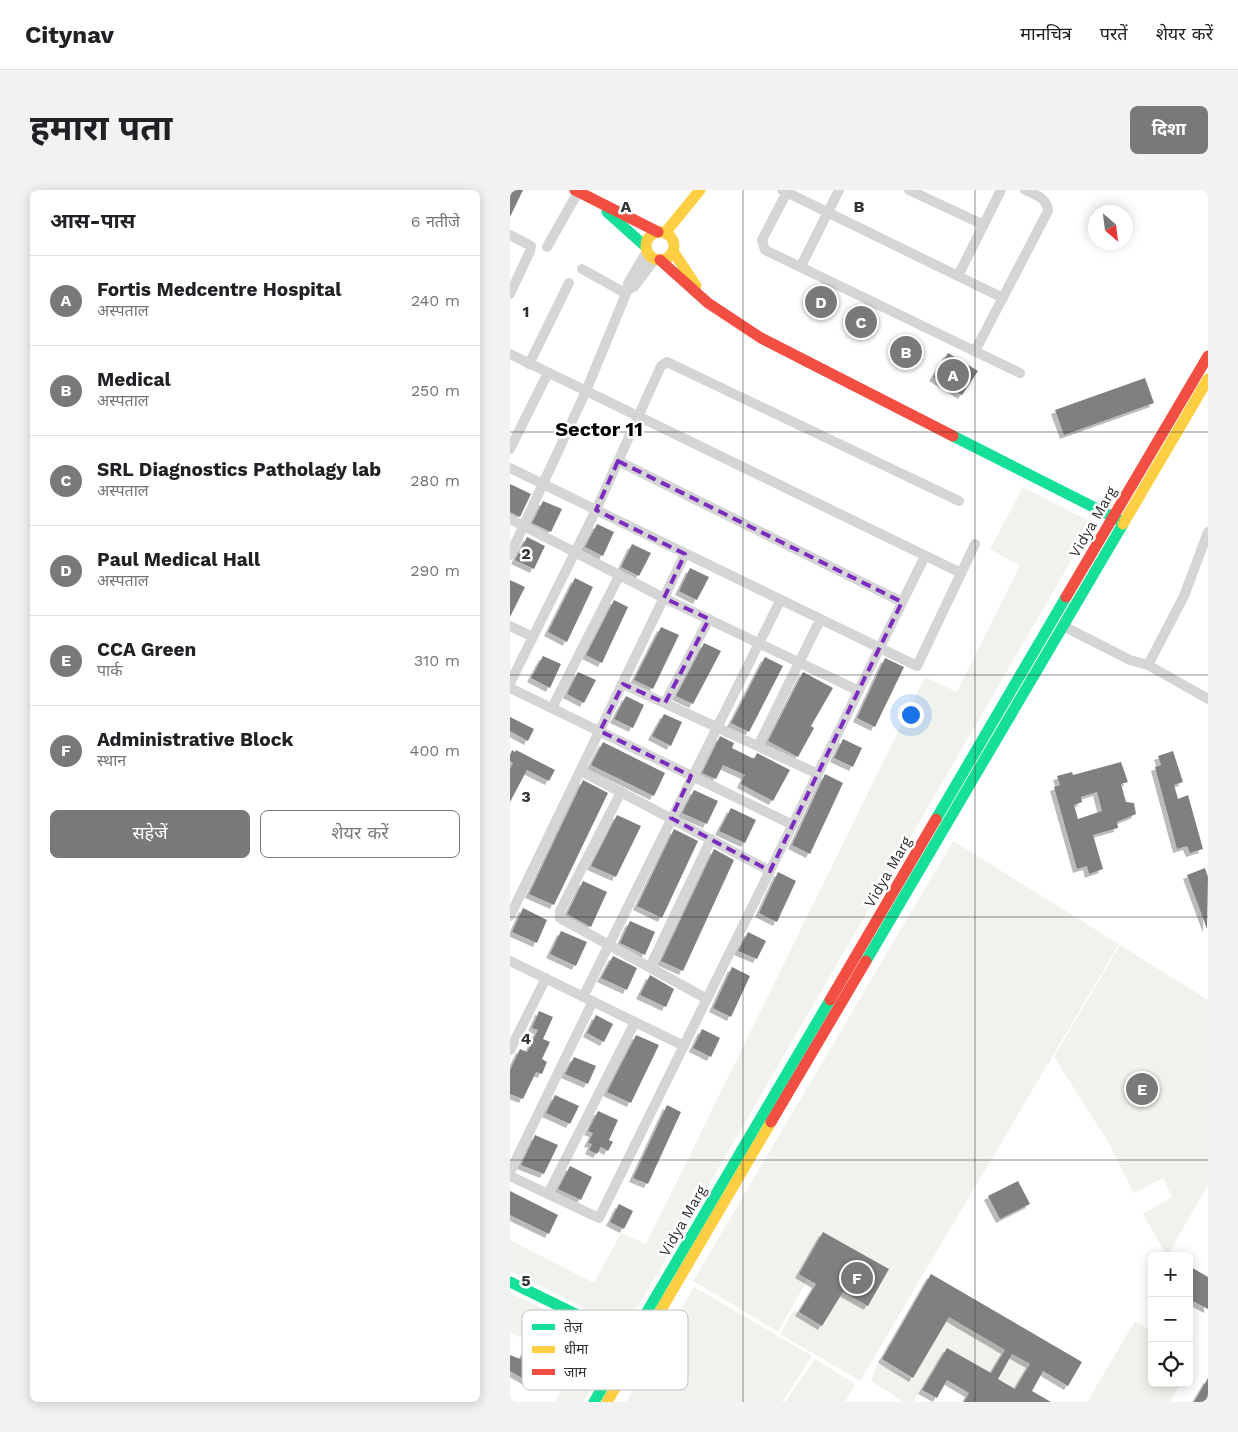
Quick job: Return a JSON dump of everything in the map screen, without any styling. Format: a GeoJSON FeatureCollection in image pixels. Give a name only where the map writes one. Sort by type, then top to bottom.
{"type":"FeatureCollection","features":[{"type":"Feature","properties":{"kind":"main road"},"geometry":{"type":"LineString","coordinates":[[577,191],[667,239],[708,303]]}},
{"type":"Feature","properties":{"kind":"main road"},"geometry":{"type":"LineString","coordinates":[[652,254],[668,258],[667,239],[697,195]]}},
{"type":"Feature","properties":{"kind":"main road"},"geometry":{"type":"LineString","coordinates":[[596,202],[708,303],[761,338],[1119,520]]}},
{"type":"Feature","properties":{"kind":"main road"},"geometry":{"type":"LineString","coordinates":[[652,254],[648,238],[667,239]]}},
{"type":"Feature","properties":{"kind":"main road","name":"Vidya Marg"},"geometry":{"type":"LineString","coordinates":[[655,1310],[1063,626],[1208,356]]}},
{"type":"Feature","properties":{"kind":"main road","name":"Vidya Marg"},"geometry":{"type":"LineString","coordinates":[[654,1310],[1119,520],[1208,379]]}},
{"type":"Feature","properties":{"kind":"main road"},"geometry":{"type":"LineString","coordinates":[[510,1282],[567,1310]]}},
{"type":"Feature","properties":{"kind":"main road","name":"Vidya Marg"},"geometry":{"type":"LineString","coordinates":[[594,1402],[602,1390]]}},
{"type":"Feature","properties":{"kind":"main road","name":"Vidya Marg"},"geometry":{"type":"LineString","coordinates":[[607,1402],[613,1390]]}},
{"type":"Feature","properties":{"kind":"street"},"geometry":{"type":"LineString","coordinates":[[801,266],[839,190]]}},
{"type":"Feature","properties":{"kind":"street"},"geometry":{"type":"LineString","coordinates":[[909,190],[984,224]]}},
{"type":"Feature","properties":{"kind":"street"},"geometry":{"type":"LineString","coordinates":[[958,276],[1001,190]]}},
{"type":"Feature","properties":{"kind":"street"},"geometry":{"type":"LineString","coordinates":[[975,351],[1048,211],[1048,204],[1043,198],[1026,190]]}},
{"type":"Feature","properties":{"kind":"street"},"geometry":{"type":"LineString","coordinates":[[547,247],[577,191]]}},
{"type":"Feature","properties":{"kind":"street"},"geometry":{"type":"LineString","coordinates":[[1003,298],[786,191],[762,240],[765,250],[1020,374]]}},
{"type":"Feature","properties":{"kind":"street"},"geometry":{"type":"LineString","coordinates":[[510,236],[530,246],[530,251],[510,294]]}},
{"type":"Feature","properties":{"kind":"street"},"geometry":{"type":"LineString","coordinates":[[510,555],[586,391],[628,283],[652,254]]}},
{"type":"Feature","properties":{"kind":"street"},"geometry":{"type":"LineString","coordinates":[[582,269],[626,291]]}},
{"type":"Feature","properties":{"kind":"street"},"geometry":{"type":"LineString","coordinates":[[529,364],[570,283]]}},
{"type":"Feature","properties":{"kind":"street"},"geometry":{"type":"LineString","coordinates":[[510,354],[961,573]]}},
{"type":"Feature","properties":{"kind":"street"},"geometry":{"type":"LineString","coordinates":[[510,683],[596,510],[661,366],[667,362],[959,501]]}},
{"type":"Feature","properties":{"kind":"street"},"geometry":{"type":"LineString","coordinates":[[510,449],[548,373]]}},
{"type":"Feature","properties":{"kind":"street"},"geometry":{"type":"LineString","coordinates":[[618,461],[902,602]]}},
{"type":"Feature","properties":{"kind":"street"},"geometry":{"type":"LineString","coordinates":[[510,468],[917,666],[975,544]]}},
{"type":"Feature","properties":{"kind":"street"},"geometry":{"type":"LineString","coordinates":[[510,519],[574,554],[859,691]]}},
{"type":"Feature","properties":{"kind":"street"},"geometry":{"type":"LineString","coordinates":[[1148,665],[1184,596],[1208,532]]}},
{"type":"Feature","properties":{"kind":"street"},"geometry":{"type":"LineString","coordinates":[[510,916],[685,554]]}},
{"type":"Feature","properties":{"kind":"street"},"geometry":{"type":"LineString","coordinates":[[510,1176],[600,1218],[925,556]]}},
{"type":"Feature","properties":{"kind":"street"},"geometry":{"type":"LineString","coordinates":[[552,708],[619,576]]}},
{"type":"Feature","properties":{"kind":"street"},"geometry":{"type":"LineString","coordinates":[[510,1172],[588,999],[609,944],[691,776],[780,601]]}},
{"type":"Feature","properties":{"kind":"street"},"geometry":{"type":"LineString","coordinates":[[665,703],[709,619]]}},
{"type":"Feature","properties":{"kind":"street"},"geometry":{"type":"LineString","coordinates":[[758,746],[820,620]]}},
{"type":"Feature","properties":{"kind":"street"},"geometry":{"type":"LineString","coordinates":[[510,626],[533,637]]}},
{"type":"Feature","properties":{"kind":"street"},"geometry":{"type":"LineString","coordinates":[[1063,626],[1130,660],[1148,665],[1208,699]]}},
{"type":"Feature","properties":{"kind":"street"},"geometry":{"type":"LineString","coordinates":[[623,684],[818,774]]}},
{"type":"Feature","properties":{"kind":"street"},"geometry":{"type":"LineString","coordinates":[[510,688],[792,825]]}},
{"type":"Feature","properties":{"kind":"street"},"geometry":{"type":"LineString","coordinates":[[581,771],[770,871]]}},
{"type":"Feature","properties":{"kind":"street"},"geometry":{"type":"LineString","coordinates":[[622,792],[559,915],[560,918],[707,999]]}},
{"type":"Feature","properties":{"kind":"street"},"geometry":{"type":"LineString","coordinates":[[650,967],[711,839]]}},
{"type":"Feature","properties":{"kind":"street"},"geometry":{"type":"LineString","coordinates":[[510,961],[684,1046]]}},
{"type":"Feature","properties":{"kind":"street"},"geometry":{"type":"LineString","coordinates":[[510,1050],[546,978]]}},
{"type":"Feature","properties":{"kind":"street"},"geometry":{"type":"LineString","coordinates":[[548,1194],[635,1022]]}},
{"type":"Feature","properties":{"kind":"highlighted area"},"geometry":{"type":"Polygon","coordinates":[[[618,461],[902,602],[770,871],[671,818],[691,776],[600,731],[623,684],[665,703],[709,619],[664,598],[685,554],[596,510],[618,461]]]}},
{"type":"Feature","properties":{"kind":"shaded area"},"geometry":{"type":"Polygon","coordinates":[[[1023,487],[1093,523],[638,1307],[630,1310],[588,1310],[510,1271],[510,1240],[594,1283],[621,1233],[646,1244],[925,677],[957,692],[1020,566],[990,549],[1023,487]]]}},
{"type":"Feature","properties":{"kind":"shaded area"},"geometry":{"type":"Polygon","coordinates":[[[953,841],[1119,944],[860,1381],[780,1334],[794,1310],[822,1326],[843,1292],[868,1306],[889,1269],[823,1232],[808,1279],[778,1332],[693,1281],[953,841]]]}},
{"type":"Feature","properties":{"kind":"shaded area"},"geometry":{"type":"Polygon","coordinates":[[[1120,945],[1208,1000],[1208,1185],[1169,1252],[1165,1252],[1143,1214],[1172,1197],[1163,1178],[1134,1193],[1107,1140],[1054,1057],[1120,945]]]}},
{"type":"Feature","properties":{"kind":"shaded area"},"geometry":{"type":"Polygon","coordinates":[[[694,1287],[812,1356],[782,1402],[626,1402],[633,1390],[688,1390],[688,1310],[680,1310],[694,1287]]]}},
{"type":"Feature","properties":{"kind":"shaded area"},"geometry":{"type":"Polygon","coordinates":[[[510,1293],[545,1310],[522,1310],[522,1338],[510,1332],[510,1293]]]}},
{"type":"Feature","properties":{"kind":"shaded area"},"geometry":{"type":"Polygon","coordinates":[[[949,1317],[1005,1350],[991,1373],[947,1348],[913,1402],[904,1402],[871,1381],[877,1364],[912,1379],[949,1317]]]}},
{"type":"Feature","properties":{"kind":"shaded area"},"geometry":{"type":"Polygon","coordinates":[[[1135,1321],[1148,1329],[1148,1387],[1179,1387],[1170,1402],[1087,1402],[1135,1321]]]}},
{"type":"Feature","properties":{"kind":"shaded area"},"geometry":{"type":"Polygon","coordinates":[[[1012,1354],[1030,1364],[1015,1389],[998,1379],[1012,1354]]]}},
{"type":"Feature","properties":{"kind":"shaded area"},"geometry":{"type":"Polygon","coordinates":[[[815,1359],[855,1384],[845,1402],[785,1402],[815,1359]]]}},
{"type":"Feature","properties":{"kind":"shaded area"},"geometry":{"type":"Polygon","coordinates":[[[561,1390],[591,1390],[583,1402],[555,1402],[561,1390]]]}},
{"type":"Feature","properties":{"kind":"building"},"geometry":{"type":"Polygon","coordinates":[[[510,190],[523,190],[510,217],[510,190]]]}},
{"type":"Feature","properties":{"kind":"building"},"geometry":{"type":"Polygon","coordinates":[[[948,353],[978,371],[962,395],[933,377],[948,353]]]}},
{"type":"Feature","properties":{"kind":"building"},"geometry":{"type":"Polygon","coordinates":[[[1145,378],[1154,403],[1064,435],[1055,410],[1145,378]]]}},
{"type":"Feature","properties":{"kind":"building"},"geometry":{"type":"Polygon","coordinates":[[[510,484],[531,494],[520,517],[510,512],[510,484]]]}},
{"type":"Feature","properties":{"kind":"building"},"geometry":{"type":"Polygon","coordinates":[[[543,501],[562,509],[551,532],[532,523],[543,501]]]}},
{"type":"Feature","properties":{"kind":"building"},"geometry":{"type":"Polygon","coordinates":[[[597,524],[614,532],[603,556],[585,547],[597,524]]]}},
{"type":"Feature","properties":{"kind":"building"},"geometry":{"type":"Polygon","coordinates":[[[527,537],[545,546],[534,569],[515,560],[527,537]]]}},
{"type":"Feature","properties":{"kind":"building"},"geometry":{"type":"Polygon","coordinates":[[[632,544],[651,553],[639,576],[621,567],[632,544]]]}},
{"type":"Feature","properties":{"kind":"building"},"geometry":{"type":"Polygon","coordinates":[[[690,568],[709,577],[697,600],[679,591],[690,568]]]}},
{"type":"Feature","properties":{"kind":"building"},"geometry":{"type":"Polygon","coordinates":[[[575,578],[593,587],[567,642],[548,632],[575,578]]]}},
{"type":"Feature","properties":{"kind":"building"},"geometry":{"type":"Polygon","coordinates":[[[510,580],[525,587],[510,617],[510,580]]]}},
{"type":"Feature","properties":{"kind":"building"},"geometry":{"type":"Polygon","coordinates":[[[614,600],[628,607],[602,663],[586,655],[614,600]]]}},
{"type":"Feature","properties":{"kind":"building"},"geometry":{"type":"Polygon","coordinates":[[[661,627],[679,635],[653,689],[634,680],[661,627]]]}},
{"type":"Feature","properties":{"kind":"building"},"geometry":{"type":"Polygon","coordinates":[[[704,643],[721,651],[693,704],[676,696],[704,643]]]}},
{"type":"Feature","properties":{"kind":"building"},"geometry":{"type":"Polygon","coordinates":[[[543,656],[561,664],[550,688],[531,678],[543,656]]]}},
{"type":"Feature","properties":{"kind":"building"},"geometry":{"type":"Polygon","coordinates":[[[765,657],[783,666],[749,732],[731,723],[765,657]]]}},
{"type":"Feature","properties":{"kind":"building"},"geometry":{"type":"Polygon","coordinates":[[[885,658],[904,667],[875,727],[857,718],[885,658]]]}},
{"type":"Feature","properties":{"kind":"building"},"geometry":{"type":"Polygon","coordinates":[[[578,672],[596,680],[584,703],[567,694],[578,672]]]}},
{"type":"Feature","properties":{"kind":"building"},"geometry":{"type":"Polygon","coordinates":[[[803,672],[833,688],[811,726],[814,728],[798,757],[768,741],[803,672]]]}},
{"type":"Feature","properties":{"kind":"building"},"geometry":{"type":"Polygon","coordinates":[[[626,696],[644,705],[633,728],[614,719],[626,696]]]}},
{"type":"Feature","properties":{"kind":"building"},"geometry":{"type":"Polygon","coordinates":[[[664,714],[682,722],[671,746],[652,736],[664,714]]]}},
{"type":"Feature","properties":{"kind":"building"},"geometry":{"type":"Polygon","coordinates":[[[510,717],[534,729],[528,741],[510,731],[510,717]]]}},
{"type":"Feature","properties":{"kind":"building"},"geometry":{"type":"Polygon","coordinates":[[[720,736],[734,743],[732,748],[754,759],[757,753],[790,770],[773,801],[741,784],[745,775],[723,765],[716,779],[702,773],[720,736]]]}},
{"type":"Feature","properties":{"kind":"building"},"geometry":{"type":"Polygon","coordinates":[[[843,739],[862,748],[853,767],[834,758],[843,739]]]}},
{"type":"Feature","properties":{"kind":"building"},"geometry":{"type":"Polygon","coordinates":[[[603,742],[665,773],[654,796],[591,765],[603,742]]]}},
{"type":"Feature","properties":{"kind":"building"},"geometry":{"type":"Polygon","coordinates":[[[512,750],[515,752],[516,750],[555,770],[549,781],[527,770],[510,802],[510,769],[513,763],[510,761],[510,755],[512,750]]]}},
{"type":"Feature","properties":{"kind":"building"},"geometry":{"type":"Polygon","coordinates":[[[1173,751],[1183,782],[1174,785],[1178,799],[1188,795],[1203,849],[1190,853],[1187,846],[1177,849],[1155,767],[1161,765],[1158,756],[1173,751]]]}},
{"type":"Feature","properties":{"kind":"building"},"geometry":{"type":"Polygon","coordinates":[[[1121,762],[1128,782],[1121,784],[1126,802],[1134,803],[1136,814],[1117,822],[1118,828],[1093,835],[1103,869],[1089,874],[1087,866],[1077,869],[1054,787],[1060,785],[1057,776],[1072,772],[1073,775],[1121,762]],[[1097,792],[1081,797],[1082,802],[1074,805],[1078,819],[1102,811],[1097,792]]]}},
{"type":"Feature","properties":{"kind":"building"},"geometry":{"type":"Polygon","coordinates":[[[825,774],[843,783],[810,854],[792,845],[825,774]]]}},
{"type":"Feature","properties":{"kind":"building"},"geometry":{"type":"Polygon","coordinates":[[[583,780],[608,793],[554,905],[529,894],[583,780]]]}},
{"type":"Feature","properties":{"kind":"building"},"geometry":{"type":"Polygon","coordinates":[[[694,790],[718,801],[707,824],[682,813],[694,790]]]}},
{"type":"Feature","properties":{"kind":"building"},"geometry":{"type":"Polygon","coordinates":[[[731,808],[756,820],[745,843],[719,831],[731,808]]]}},
{"type":"Feature","properties":{"kind":"building"},"geometry":{"type":"Polygon","coordinates":[[[617,815],[641,826],[616,877],[591,866],[617,815]]]}},
{"type":"Feature","properties":{"kind":"building"},"geometry":{"type":"Polygon","coordinates":[[[674,829],[698,841],[662,918],[637,906],[674,829]]]}},
{"type":"Feature","properties":{"kind":"building"},"geometry":{"type":"Polygon","coordinates":[[[714,849],[734,860],[683,971],[661,961],[714,849]]]}},
{"type":"Feature","properties":{"kind":"building"},"geometry":{"type":"Polygon","coordinates":[[[1205,868],[1208,877],[1207,929],[1187,875],[1205,868]]]}},
{"type":"Feature","properties":{"kind":"building"},"geometry":{"type":"Polygon","coordinates":[[[778,872],[796,881],[777,922],[759,913],[778,872]]]}},
{"type":"Feature","properties":{"kind":"building"},"geometry":{"type":"Polygon","coordinates":[[[583,881],[607,892],[591,927],[567,914],[583,881]]]}},
{"type":"Feature","properties":{"kind":"building"},"geometry":{"type":"Polygon","coordinates":[[[523,908],[547,920],[537,943],[512,932],[523,908]]]}},
{"type":"Feature","properties":{"kind":"building"},"geometry":{"type":"Polygon","coordinates":[[[630,921],[655,932],[645,955],[620,943],[630,921]]]}},
{"type":"Feature","properties":{"kind":"building"},"geometry":{"type":"Polygon","coordinates":[[[561,931],[587,942],[576,966],[550,954],[561,931]]]}},
{"type":"Feature","properties":{"kind":"building"},"geometry":{"type":"Polygon","coordinates":[[[748,932],[766,941],[757,959],[738,951],[748,932]]]}},
{"type":"Feature","properties":{"kind":"building"},"geometry":{"type":"Polygon","coordinates":[[[613,956],[637,968],[627,990],[601,978],[613,956]]]}},
{"type":"Feature","properties":{"kind":"building"},"geometry":{"type":"Polygon","coordinates":[[[732,967],[750,976],[731,1017],[713,1008],[732,967]]]}},
{"type":"Feature","properties":{"kind":"building"},"geometry":{"type":"Polygon","coordinates":[[[650,975],[674,989],[666,1007],[640,995],[650,975]]]}},
{"type":"Feature","properties":{"kind":"building"},"geometry":{"type":"Polygon","coordinates":[[[539,1011],[553,1017],[543,1039],[550,1042],[542,1059],[547,1062],[542,1074],[536,1072],[523,1099],[510,1094],[510,1070],[520,1049],[527,1052],[538,1030],[532,1028],[539,1011]]]}},
{"type":"Feature","properties":{"kind":"building"},"geometry":{"type":"Polygon","coordinates":[[[596,1015],[613,1024],[604,1042],[587,1033],[596,1015]]]}},
{"type":"Feature","properties":{"kind":"building"},"geometry":{"type":"Polygon","coordinates":[[[702,1029],[720,1038],[711,1057],[693,1048],[702,1029]]]}},
{"type":"Feature","properties":{"kind":"building"},"geometry":{"type":"Polygon","coordinates":[[[636,1035],[659,1045],[631,1103],[607,1092],[636,1035]]]}},
{"type":"Feature","properties":{"kind":"building"},"geometry":{"type":"Polygon","coordinates":[[[574,1057],[596,1066],[588,1084],[565,1074],[574,1057]]]}},
{"type":"Feature","properties":{"kind":"building"},"geometry":{"type":"Polygon","coordinates":[[[555,1095],[579,1106],[570,1124],[546,1113],[555,1095]]]}},
{"type":"Feature","properties":{"kind":"building"},"geometry":{"type":"Polygon","coordinates":[[[667,1105],[681,1112],[648,1184],[633,1178],[667,1105]]]}},
{"type":"Feature","properties":{"kind":"building"},"geometry":{"type":"Polygon","coordinates":[[[598,1111],[618,1120],[609,1140],[613,1142],[608,1151],[601,1147],[597,1154],[589,1150],[592,1144],[588,1143],[593,1133],[588,1131],[598,1111]]]}},
{"type":"Feature","properties":{"kind":"building"},"geometry":{"type":"Polygon","coordinates":[[[535,1135],[558,1145],[544,1174],[521,1165],[535,1135]]]}},
{"type":"Feature","properties":{"kind":"building"},"geometry":{"type":"Polygon","coordinates":[[[570,1166],[592,1177],[581,1200],[558,1189],[570,1166]]]}},
{"type":"Feature","properties":{"kind":"building"},"geometry":{"type":"Polygon","coordinates":[[[1018,1181],[1030,1204],[1000,1219],[988,1196],[1018,1181]]]}},
{"type":"Feature","properties":{"kind":"building"},"geometry":{"type":"Polygon","coordinates":[[[510,1191],[558,1215],[549,1234],[510,1215],[510,1191]]]}},
{"type":"Feature","properties":{"kind":"building"},"geometry":{"type":"Polygon","coordinates":[[[619,1204],[633,1211],[624,1229],[610,1222],[619,1204]]]}},
{"type":"Feature","properties":{"kind":"building"},"geometry":{"type":"Polygon","coordinates":[[[823,1232],[889,1269],[868,1306],[843,1292],[822,1326],[799,1312],[816,1284],[799,1274],[823,1232]]]}},
{"type":"Feature","properties":{"kind":"building"},"geometry":{"type":"Polygon","coordinates":[[[1193,1268],[1208,1277],[1208,1309],[1193,1301],[1193,1268]]]}},
{"type":"Feature","properties":{"kind":"building"},"geometry":{"type":"Polygon","coordinates":[[[931,1274],[1082,1362],[1068,1386],[1043,1371],[1032,1391],[1051,1402],[964,1402],[969,1393],[947,1380],[937,1398],[922,1390],[947,1348],[991,1373],[1005,1350],[949,1317],[913,1378],[882,1359],[931,1274]],[[1012,1354],[998,1379],[1015,1389],[1030,1364],[1012,1354]]]}},
{"type":"Feature","properties":{"kind":"building"},"geometry":{"type":"Polygon","coordinates":[[[510,1355],[520,1359],[522,1356],[522,1378],[510,1371],[510,1355]]]}},
{"type":"Feature","properties":{"kind":"building"},"geometry":{"type":"Polygon","coordinates":[[[1208,1378],[1208,1402],[1194,1402],[1208,1378]]]}},
{"type":"Feature","properties":{"kind":"traffic: fast"},"geometry":{"type":"LineString","coordinates":[[607,212],[646,247]]}},
{"type":"Feature","properties":{"kind":"traffic: fast"},"geometry":{"type":"LineString","coordinates":[[953,436],[1121,521]]}},
{"type":"Feature","properties":{"kind":"traffic: fast"},"geometry":{"type":"LineString","coordinates":[[866,961],[1123,524]]}},
{"type":"Feature","properties":{"kind":"traffic: fast"},"geometry":{"type":"LineString","coordinates":[[936,819],[1066,597]]}},
{"type":"Feature","properties":{"kind":"traffic: fast"},"geometry":{"type":"LineString","coordinates":[[648,1310],[830,1000]]}},
{"type":"Feature","properties":{"kind":"traffic: fast"},"geometry":{"type":"LineString","coordinates":[[510,1282],[567,1310]]}},
{"type":"Feature","properties":{"kind":"traffic: fast"},"geometry":{"type":"LineString","coordinates":[[594,1402],[601,1390]]}},
{"type":"Feature","properties":{"kind":"traffic: slow"},"geometry":{"type":"LineString","coordinates":[[665,233],[700,190]]}},
{"type":"Feature","properties":{"kind":"traffic: slow"},"geometry":{"type":"LineString","coordinates":[[660,232],[670,236],[674,246],[670,256],[660,260],[650,256],[646,246],[650,236],[660,232]]}},
{"type":"Feature","properties":{"kind":"traffic: slow"},"geometry":{"type":"LineString","coordinates":[[673,251],[696,286]]}},
{"type":"Feature","properties":{"kind":"traffic: slow"},"geometry":{"type":"LineString","coordinates":[[1123,524],[1208,379]]}},
{"type":"Feature","properties":{"kind":"traffic: slow"},"geometry":{"type":"LineString","coordinates":[[661,1310],[771,1122]]}},
{"type":"Feature","properties":{"kind":"traffic: slow"},"geometry":{"type":"LineString","coordinates":[[607,1402],[614,1390]]}},
{"type":"Feature","properties":{"kind":"traffic: jam"},"geometry":{"type":"LineString","coordinates":[[575,190],[658,232]]}},
{"type":"Feature","properties":{"kind":"traffic: jam"},"geometry":{"type":"LineString","coordinates":[[660,260],[708,303],[761,338],[953,436]]}},
{"type":"Feature","properties":{"kind":"traffic: jam"},"geometry":{"type":"LineString","coordinates":[[1066,597],[1208,356]]}},
{"type":"Feature","properties":{"kind":"traffic: jam"},"geometry":{"type":"LineString","coordinates":[[830,1000],[936,819]]}},
{"type":"Feature","properties":{"kind":"traffic: jam"},"geometry":{"type":"LineString","coordinates":[[771,1122],[866,961]]}},
{"type":"Feature","properties":{"kind":"place","name":"Paul Medical Hall"},"geometry":{"type":"Point","coordinates":[821,302]}},
{"type":"Feature","properties":{"kind":"place","name":"SRL Diagnostics Patholagy lab"},"geometry":{"type":"Point","coordinates":[861,322]}},
{"type":"Feature","properties":{"kind":"place","name":"Medical"},"geometry":{"type":"Point","coordinates":[906,352]}},
{"type":"Feature","properties":{"kind":"place","name":"Fortis Medcentre Hospital"},"geometry":{"type":"Point","coordinates":[953,375]}},
{"type":"Feature","properties":{"kind":"place","name":"CCA Green"},"geometry":{"type":"Point","coordinates":[1142,1089]}},
{"type":"Feature","properties":{"kind":"place","name":"Administrative Block"},"geometry":{"type":"Point","coordinates":[857,1278]}},
{"type":"Feature","properties":{"kind":"district","name":"Sector 11"},"geometry":{"type":"Point","coordinates":[599,429]}}]}
